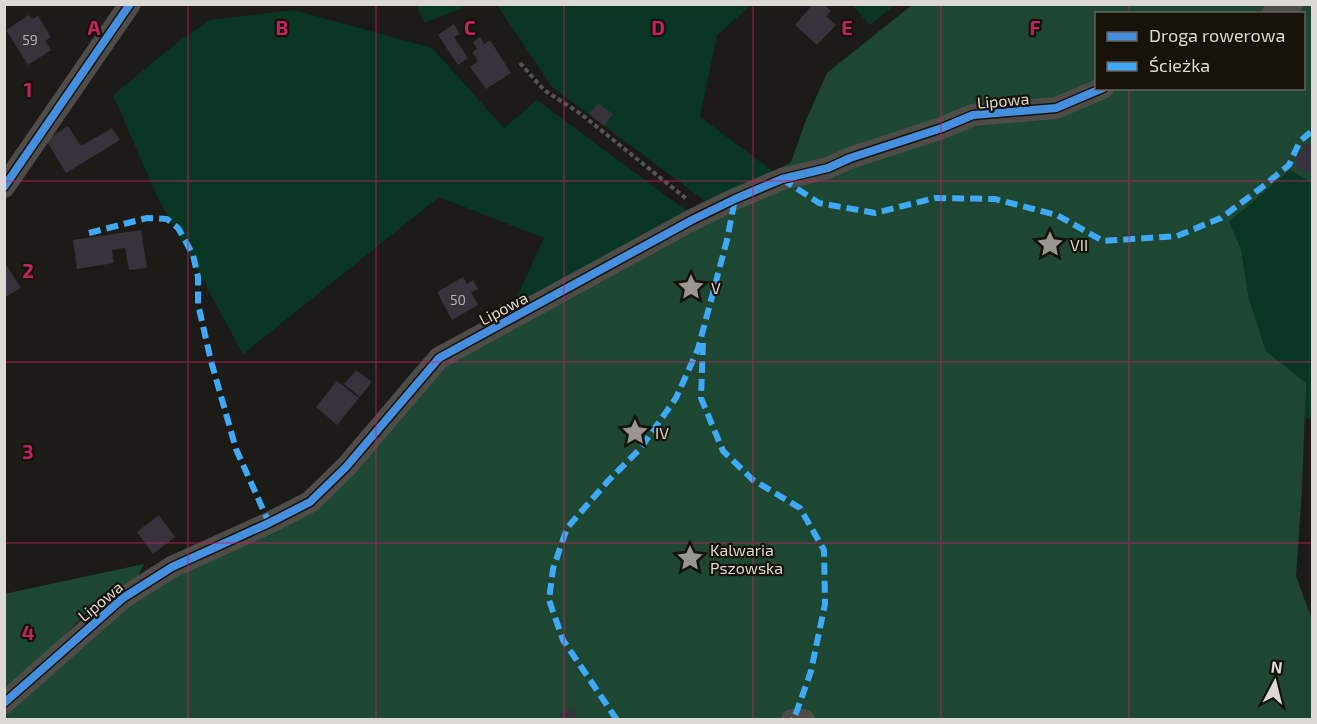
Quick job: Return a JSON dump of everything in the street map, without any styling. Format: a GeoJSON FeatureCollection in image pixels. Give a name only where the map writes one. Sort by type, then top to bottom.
{"type":"FeatureCollection","features":[{"type":"Feature","properties":{"kind":"street"},"geometry":{"type":"LineString","coordinates":[[4,187],[130,4]]}},
{"type":"Feature","properties":{"kind":"street"},"geometry":{"type":"LineString","coordinates":[[1276,12],[1292,4]]}},
{"type":"Feature","properties":{"kind":"street","name":"Lipowa"},"geometry":{"type":"LineString","coordinates":[[4,703],[123,598],[172,567],[310,502],[345,466],[439,358],[735,198],[782,179],[828,168],[850,158],[942,128],[973,115],[1056,108],[1098,90]]}},
{"type":"Feature","properties":{"kind":"street"},"geometry":{"type":"LineString","coordinates":[[792,720],[804,720]]}},
{"type":"Feature","properties":{"kind":"path"},"geometry":{"type":"LineString","coordinates":[[520,63],[544,90],[581,114],[705,213]]}},
{"type":"Feature","properties":{"kind":"green space"},"geometry":{"type":"Polygon","coordinates":[[[416,5],[468,5],[425,23],[416,5]]]}},
{"type":"Feature","properties":{"kind":"green space"},"geometry":{"type":"Polygon","coordinates":[[[497,5],[751,5],[717,35],[700,117],[774,172],[708,203],[552,87],[497,5]]]}},
{"type":"Feature","properties":{"kind":"green space"},"geometry":{"type":"Polygon","coordinates":[[[852,5],[895,5],[870,25],[852,5]]]}},
{"type":"Feature","properties":{"kind":"green space"},"geometry":{"type":"Polygon","coordinates":[[[912,5],[1312,5],[1312,183],[1290,170],[1229,222],[1241,249],[1249,299],[1266,351],[1306,383],[1296,576],[1312,620],[1312,719],[5,719],[4,594],[144,564],[138,576],[82,617],[54,647],[308,498],[416,367],[531,300],[791,162],[806,120],[827,73],[912,5]]]}},
{"type":"Feature","properties":{"kind":"green space"},"geometry":{"type":"Polygon","coordinates":[[[294,10],[432,48],[504,128],[537,100],[688,212],[510,312],[544,238],[439,197],[243,354],[158,198],[113,95],[178,42],[210,20],[294,10]]]}},
{"type":"Feature","properties":{"kind":"green space"},"geometry":{"type":"Polygon","coordinates":[[[1290,170],[1312,183],[1312,419],[1305,418],[1306,383],[1266,351],[1249,299],[1241,249],[1229,222],[1290,170]]]}},
{"type":"Feature","properties":{"kind":"building"},"geometry":{"type":"Polygon","coordinates":[[[813,4],[824,4],[831,11],[826,16],[836,25],[817,45],[795,25],[813,4]]]}},
{"type":"Feature","properties":{"kind":"building"},"geometry":{"type":"Polygon","coordinates":[[[29,15],[32,19],[38,16],[51,37],[45,41],[51,50],[28,65],[6,30],[29,15]]]}},
{"type":"Feature","properties":{"kind":"building"},"geometry":{"type":"Polygon","coordinates":[[[454,24],[460,34],[454,37],[468,58],[458,65],[438,35],[454,24]]]}},
{"type":"Feature","properties":{"kind":"building"},"geometry":{"type":"Polygon","coordinates":[[[480,37],[484,44],[490,40],[511,73],[486,89],[470,67],[478,61],[472,52],[477,49],[473,42],[480,37]]]}},
{"type":"Feature","properties":{"kind":"building"},"geometry":{"type":"Polygon","coordinates":[[[598,103],[613,114],[604,126],[589,114],[598,103]]]}},
{"type":"Feature","properties":{"kind":"building"},"geometry":{"type":"Polygon","coordinates":[[[68,126],[81,146],[112,128],[120,140],[66,173],[46,140],[68,126]]]}},
{"type":"Feature","properties":{"kind":"building"},"geometry":{"type":"Polygon","coordinates":[[[1303,144],[1312,145],[1311,172],[1301,171],[1296,166],[1296,156],[1302,151],[1303,144]]]}},
{"type":"Feature","properties":{"kind":"building"},"geometry":{"type":"Polygon","coordinates":[[[141,230],[147,268],[129,270],[125,248],[112,250],[114,263],[77,269],[73,240],[141,230]]]}},
{"type":"Feature","properties":{"kind":"building"},"geometry":{"type":"Polygon","coordinates":[[[1046,235],[1058,240],[1053,251],[1041,247],[1046,235]]]}},
{"type":"Feature","properties":{"kind":"building"},"geometry":{"type":"Polygon","coordinates":[[[7,266],[21,288],[4,298],[4,267],[7,266]]]}},
{"type":"Feature","properties":{"kind":"building"},"geometry":{"type":"Polygon","coordinates":[[[463,277],[467,284],[473,280],[478,289],[471,292],[478,305],[452,320],[437,292],[463,277]]]}},
{"type":"Feature","properties":{"kind":"building"},"geometry":{"type":"Polygon","coordinates":[[[697,279],[699,292],[686,295],[681,285],[697,279]]]}},
{"type":"Feature","properties":{"kind":"building"},"geometry":{"type":"Polygon","coordinates":[[[356,370],[372,382],[360,397],[344,384],[356,370]]]}},
{"type":"Feature","properties":{"kind":"building"},"geometry":{"type":"Polygon","coordinates":[[[337,381],[359,398],[337,425],[316,407],[337,381]]]}},
{"type":"Feature","properties":{"kind":"building"},"geometry":{"type":"Polygon","coordinates":[[[634,420],[639,421],[646,431],[633,440],[626,429],[627,425],[634,420]]]}},
{"type":"Feature","properties":{"kind":"building"},"geometry":{"type":"Polygon","coordinates":[[[159,515],[175,537],[153,554],[137,532],[159,515]]]}},
{"type":"Feature","properties":{"kind":"building"},"geometry":{"type":"Polygon","coordinates":[[[572,708],[577,720],[562,720],[559,714],[572,708]]]}},
{"type":"Feature","properties":{"kind":"marked path"},"geometry":{"type":"LineString","coordinates":[[782,179],[819,203],[875,213],[935,198],[995,199],[1057,215],[1103,241],[1177,236],[1221,218],[1261,188],[1289,165],[1300,141],[1312,131]]}},
{"type":"Feature","properties":{"kind":"marked path"},"geometry":{"type":"LineString","coordinates":[[617,720],[563,640],[549,600],[553,569],[567,528],[640,449],[676,398],[698,349],[727,240],[735,199]]}},
{"type":"Feature","properties":{"kind":"marked path"},"geometry":{"type":"LineString","coordinates":[[89,233],[147,218],[167,219],[178,228],[193,255],[198,277],[198,304],[211,361],[236,449],[269,523]]}},
{"type":"Feature","properties":{"kind":"marked path"},"geometry":{"type":"LineString","coordinates":[[703,343],[701,398],[723,451],[753,480],[800,508],[824,550],[825,604],[811,671],[792,720]]}},
{"type":"Feature","properties":{"kind":"cycle path"},"geometry":{"type":"LineString","coordinates":[[4,187],[130,4]]}},
{"type":"Feature","properties":{"kind":"cycle path"},"geometry":{"type":"LineString","coordinates":[[4,703],[123,598],[172,567],[310,502],[346,467],[439,358],[692,220],[782,179],[828,168],[850,158],[942,128],[973,115],[1056,108],[1098,90]]}},
{"type":"Feature","properties":{"kind":"place","name":"VII"},"geometry":{"type":"Point","coordinates":[1050,244]}},
{"type":"Feature","properties":{"kind":"place","name":"V"},"geometry":{"type":"Point","coordinates":[691,287]}},
{"type":"Feature","properties":{"kind":"place","name":"IV"},"geometry":{"type":"Point","coordinates":[635,432]}},
{"type":"Feature","properties":{"kind":"place","name":"Kalwaria Pszowska"},"geometry":{"type":"Point","coordinates":[690,558]}}]}
